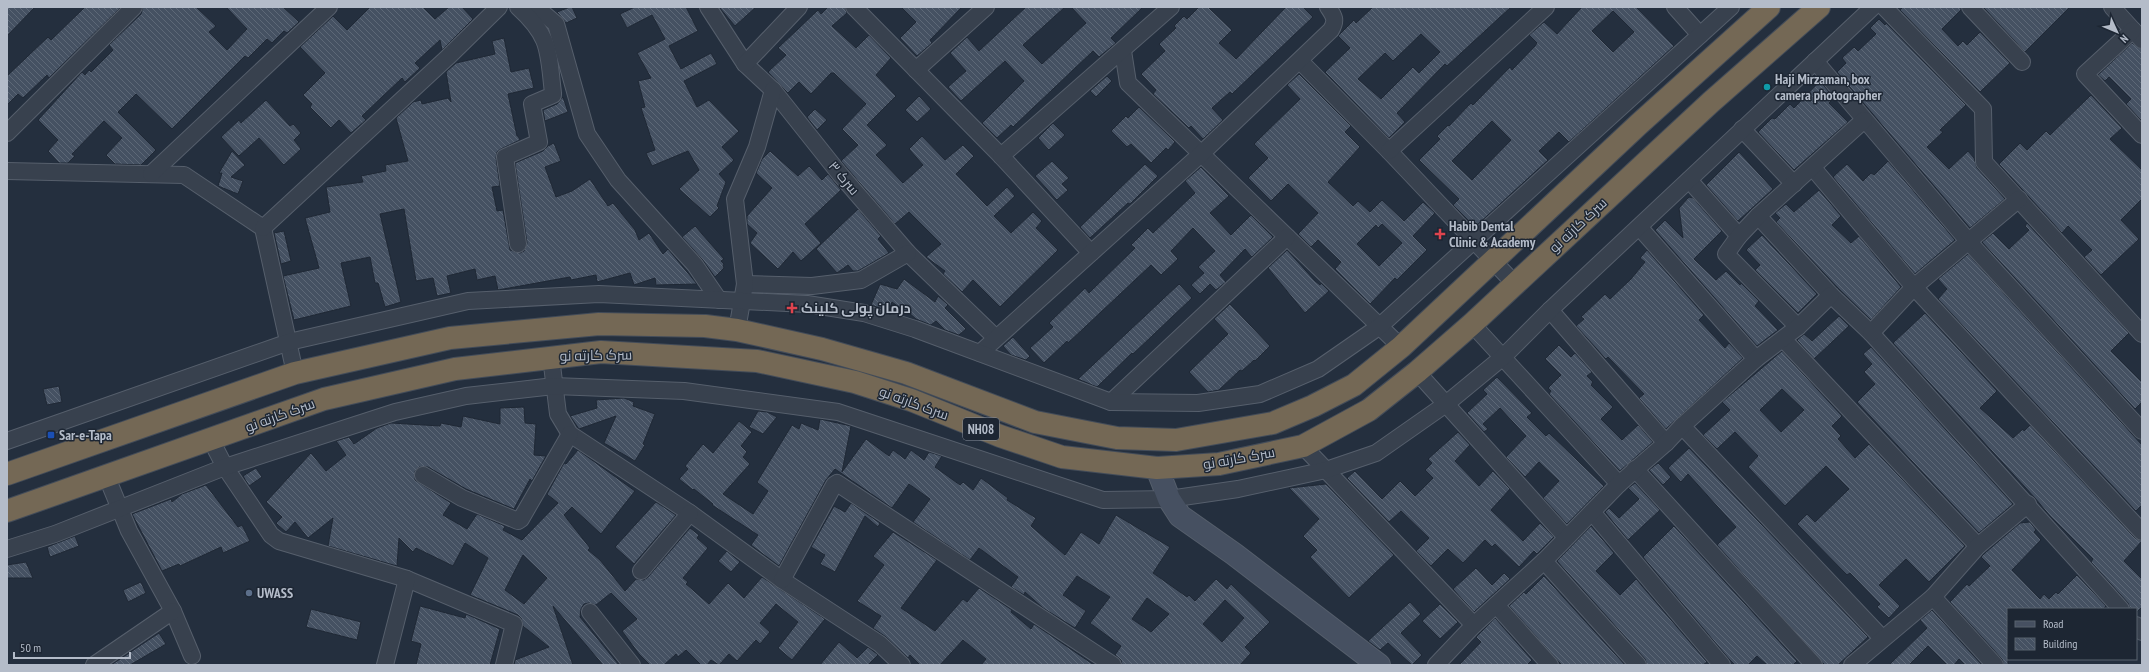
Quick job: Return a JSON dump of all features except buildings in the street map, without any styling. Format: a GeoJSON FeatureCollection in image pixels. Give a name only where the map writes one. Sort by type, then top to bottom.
{"type":"FeatureCollection","features":[{"type":"Feature","properties":{"kind":"highway","name":"سرک کارته نو"},"geometry":{"type":"LineString","coordinates":[[7,474],[295,373],[450,338],[599,324],[704,326],[737,330],[822,349],[906,373],[1035,422],[1117,438],[1176,440],[1273,423],[1313,406],[1354,385],[1401,347],[1639,124],[1768,7]]}},
{"type":"Feature","properties":{"kind":"highway","name":"سرک کارته نو"},"geometry":{"type":"LineString","coordinates":[[7,511],[324,399],[455,369],[601,352],[757,361],[855,382],[911,400],[1000,436],[1062,457],[1157,468],[1219,464],[1303,446],[1369,410],[1417,372],[1472,324],[1711,102],[1820,7]]}},
{"type":"Feature","properties":{"kind":"highway"},"geometry":{"type":"LineString","coordinates":[[599,324],[601,352]]}},
{"type":"Feature","properties":{"kind":"highway"},"geometry":{"type":"LineString","coordinates":[[450,338],[455,369]]}},
{"type":"Feature","properties":{"kind":"street"},"geometry":{"type":"LineString","coordinates":[[7,133],[134,7]]}},
{"type":"Feature","properties":{"kind":"street"},"geometry":{"type":"LineString","coordinates":[[151,174],[329,7]]}},
{"type":"Feature","properties":{"kind":"street"},"geometry":{"type":"LineString","coordinates":[[263,228],[448,57],[499,7]]}},
{"type":"Feature","properties":{"kind":"street"},"geometry":{"type":"LineString","coordinates":[[518,7],[540,28],[548,48],[553,93],[553,95],[532,104],[539,142],[504,157],[518,244]]}},
{"type":"Feature","properties":{"kind":"street"},"geometry":{"type":"LineString","coordinates":[[536,7],[556,24],[587,134],[618,180],[695,265],[719,300]]}},
{"type":"Feature","properties":{"kind":"street","name":"سرک ۳"},"geometry":{"type":"LineString","coordinates":[[708,7],[745,64],[773,90],[839,173],[908,253],[995,337]]}},
{"type":"Feature","properties":{"kind":"street"},"geometry":{"type":"LineString","coordinates":[[745,64],[800,7]]}},
{"type":"Feature","properties":{"kind":"street"},"geometry":{"type":"LineString","coordinates":[[854,7],[1001,156],[1091,253]]}},
{"type":"Feature","properties":{"kind":"street"},"geometry":{"type":"LineString","coordinates":[[916,70],[986,7]]}},
{"type":"Feature","properties":{"kind":"street"},"geometry":{"type":"LineString","coordinates":[[1001,156],[1123,51],[1171,7]]}},
{"type":"Feature","properties":{"kind":"street"},"geometry":{"type":"LineString","coordinates":[[980,353],[995,337],[1091,253],[1300,61],[1331,30],[1335,22],[1334,16],[1328,7]]}},
{"type":"Feature","properties":{"kind":"street"},"geometry":{"type":"LineString","coordinates":[[1389,151],[1546,7]]}},
{"type":"Feature","properties":{"kind":"street"},"geometry":{"type":"LineString","coordinates":[[1675,7],[1700,34]]}},
{"type":"Feature","properties":{"kind":"street"},"geometry":{"type":"LineString","coordinates":[[7,441],[289,342],[468,301],[599,294],[807,304],[864,313],[980,353],[1111,402],[1198,403],[1260,394],[1318,369],[1380,326],[1731,7]]}},
{"type":"Feature","properties":{"kind":"street"},"geometry":{"type":"LineString","coordinates":[[7,549],[55,534],[226,467],[395,412],[466,396],[554,386],[684,391],[838,412],[1103,500],[1169,499],[1238,489],[1326,470],[1376,453],[1446,404],[1503,357],[1550,310],[1640,228],[1742,129],[1873,7]]}},
{"type":"Feature","properties":{"kind":"street"},"geometry":{"type":"LineString","coordinates":[[1884,7],[1983,109],[1984,162],[2142,334]]}},
{"type":"Feature","properties":{"kind":"street"},"geometry":{"type":"LineString","coordinates":[[1970,7],[2022,62]]}},
{"type":"Feature","properties":{"kind":"street"},"geometry":{"type":"LineString","coordinates":[[2112,7],[2137,35],[2085,74],[2142,134]]}},
{"type":"Feature","properties":{"kind":"street"},"geometry":{"type":"LineString","coordinates":[[1123,51],[1128,83],[1401,347]]}},
{"type":"Feature","properties":{"kind":"street"},"geometry":{"type":"LineString","coordinates":[[1300,61],[1389,151],[1515,284]]}},
{"type":"Feature","properties":{"kind":"street"},"geometry":{"type":"LineString","coordinates":[[1815,61],[1968,242],[2142,431]]}},
{"type":"Feature","properties":{"kind":"street"},"geometry":{"type":"LineString","coordinates":[[737,330],[745,284],[735,199],[757,147],[773,90]]}},
{"type":"Feature","properties":{"kind":"street"},"geometry":{"type":"LineString","coordinates":[[1798,326],[1726,254],[1739,236],[1758,216],[1813,168],[1864,120]]}},
{"type":"Feature","properties":{"kind":"street"},"geometry":{"type":"LineString","coordinates":[[1742,129],[1794,184]]}},
{"type":"Feature","properties":{"kind":"street"},"geometry":{"type":"LineString","coordinates":[[1813,168],[1914,287],[2142,532]]}},
{"type":"Feature","properties":{"kind":"street"},"geometry":{"type":"LineString","coordinates":[[7,171],[184,175],[263,228],[295,373]]}},
{"type":"Feature","properties":{"kind":"street"},"geometry":{"type":"LineString","coordinates":[[1689,180],[1739,236]]}},
{"type":"Feature","properties":{"kind":"street"},"geometry":{"type":"LineString","coordinates":[[1871,333],[1914,287],[2019,199]]}},
{"type":"Feature","properties":{"kind":"street"},"geometry":{"type":"LineString","coordinates":[[1758,216],[1831,295],[1871,333],[2028,504],[2120,608]]}},
{"type":"Feature","properties":{"kind":"street"},"geometry":{"type":"LineString","coordinates":[[1640,228],[1756,359]]}},
{"type":"Feature","properties":{"kind":"street"},"geometry":{"type":"LineString","coordinates":[[1111,402],[1287,237]]}},
{"type":"Feature","properties":{"kind":"street"},"geometry":{"type":"LineString","coordinates":[[745,284],[812,286],[861,280],[908,253]]}},
{"type":"Feature","properties":{"kind":"street"},"geometry":{"type":"LineString","coordinates":[[1436,665],[1474,625],[1544,561],[1566,537],[1635,469],[1666,443],[1682,426],[1756,359],[1798,326],[1831,295]]}},
{"type":"Feature","properties":{"kind":"street"},"geometry":{"type":"LineString","coordinates":[[1550,310],[1666,443]]}},
{"type":"Feature","properties":{"kind":"street"},"geometry":{"type":"LineString","coordinates":[[1472,324],[1619,484]]}},
{"type":"Feature","properties":{"kind":"street"},"geometry":{"type":"LineString","coordinates":[[1782,339],[1978,546]]}},
{"type":"Feature","properties":{"kind":"street"},"geometry":{"type":"LineString","coordinates":[[551,357],[558,414],[570,434],[690,513],[782,580],[880,644],[902,665]]}},
{"type":"Feature","properties":{"kind":"street"},"geometry":{"type":"LineString","coordinates":[[1417,372],[1566,537]]}},
{"type":"Feature","properties":{"kind":"street"},"geometry":{"type":"LineString","coordinates":[[1682,426],[1882,638]]}},
{"type":"Feature","properties":{"kind":"street"},"geometry":{"type":"LineString","coordinates":[[423,475],[462,498],[518,521],[521,519],[570,434]]}},
{"type":"Feature","properties":{"kind":"street"},"geometry":{"type":"LineString","coordinates":[[211,440],[226,467],[271,535],[279,541],[408,579],[514,624],[504,665]]}},
{"type":"Feature","properties":{"kind":"street"},"geometry":{"type":"LineString","coordinates":[[1303,446],[1474,625]]}},
{"type":"Feature","properties":{"kind":"street"},"geometry":{"type":"LineString","coordinates":[[1157,468],[1169,499],[1180,516],[1234,554],[1379,665]]}},
{"type":"Feature","properties":{"kind":"street"},"geometry":{"type":"LineString","coordinates":[[1635,469],[1814,665]]}},
{"type":"Feature","properties":{"kind":"street"},"geometry":{"type":"LineString","coordinates":[[106,475],[129,531],[173,611],[192,656]]}},
{"type":"Feature","properties":{"kind":"street"},"geometry":{"type":"LineString","coordinates":[[782,580],[834,485],[837,483],[1113,665]]}},
{"type":"Feature","properties":{"kind":"street"},"geometry":{"type":"LineString","coordinates":[[1852,665],[1882,638],[1933,597],[1978,546],[2028,504]]}},
{"type":"Feature","properties":{"kind":"street"},"geometry":{"type":"LineString","coordinates":[[1592,512],[1722,665]]}},
{"type":"Feature","properties":{"kind":"street"},"geometry":{"type":"LineString","coordinates":[[641,571],[690,513]]}},
{"type":"Feature","properties":{"kind":"street"},"geometry":{"type":"LineString","coordinates":[[1544,561],[1638,665]]}},
{"type":"Feature","properties":{"kind":"street"},"geometry":{"type":"LineString","coordinates":[[385,665],[408,579]]}},
{"type":"Feature","properties":{"kind":"street"},"geometry":{"type":"LineString","coordinates":[[1933,597],[1996,665]]}},
{"type":"Feature","properties":{"kind":"street"},"geometry":{"type":"LineString","coordinates":[[1496,605],[1550,665]]}},
{"type":"Feature","properties":{"kind":"street"},"geometry":{"type":"LineString","coordinates":[[94,665],[173,611]]}},
{"type":"Feature","properties":{"kind":"street"},"geometry":{"type":"LineString","coordinates":[[590,612],[632,665]]}},
{"type":"Feature","properties":{"kind":"place","name":"Haji Mirzaman, box camera photographer"},"geometry":{"type":"Point","coordinates":[1767,87]}},
{"type":"Feature","properties":{"kind":"place","name":"Habib Dental Clinic & Academy"},"geometry":{"type":"Point","coordinates":[1440,234]}},
{"type":"Feature","properties":{"kind":"place","name":"درمان پولی کلینک"},"geometry":{"type":"Point","coordinates":[792,308]}},
{"type":"Feature","properties":{"kind":"place","name":"Sar-e-Tapa"},"geometry":{"type":"Point","coordinates":[51,435]}},
{"type":"Feature","properties":{"kind":"place","name":"UWASS"},"geometry":{"type":"Point","coordinates":[249,593]}}]}
